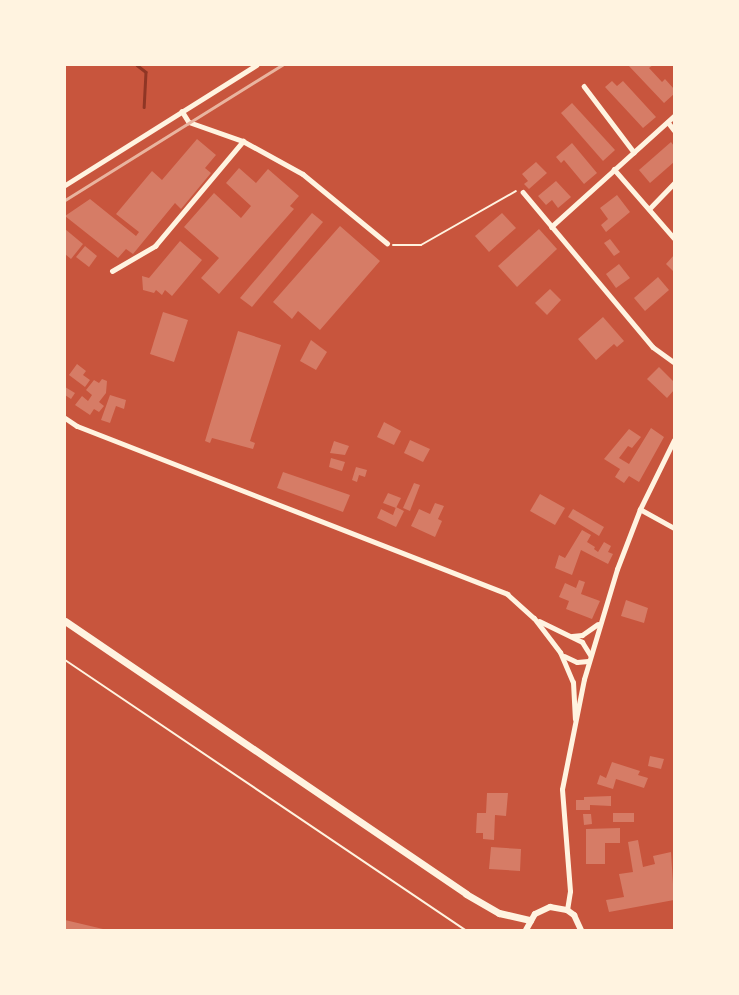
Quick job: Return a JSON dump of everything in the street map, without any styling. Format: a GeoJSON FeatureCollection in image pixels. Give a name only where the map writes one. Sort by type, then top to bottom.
{"type":"FeatureCollection","features":[{"type":"Feature","properties":{"kind":"highway"},"geometry":{"type":"LineString","coordinates":[[65,621],[467,894],[499,913],[530,920]]}},
{"type":"Feature","properties":{"kind":"main road"},"geometry":{"type":"LineString","coordinates":[[526,930],[530,920],[542,909],[551,907],[567,910],[579,922],[581,930]]}},
{"type":"Feature","properties":{"kind":"street"},"geometry":{"type":"LineString","coordinates":[[65,185],[256,65]]}},
{"type":"Feature","properties":{"kind":"street"},"geometry":{"type":"LineString","coordinates":[[584,86],[634,152]]}},
{"type":"Feature","properties":{"kind":"street"},"geometry":{"type":"LineString","coordinates":[[182,111],[189,122],[243,141],[320,186],[387,243]]}},
{"type":"Feature","properties":{"kind":"street"},"geometry":{"type":"LineString","coordinates":[[551,227],[674,116]]}},
{"type":"Feature","properties":{"kind":"street"},"geometry":{"type":"LineString","coordinates":[[668,122],[674,130]]}},
{"type":"Feature","properties":{"kind":"street"},"geometry":{"type":"LineString","coordinates":[[112,271],[155,246],[243,141]]}},
{"type":"Feature","properties":{"kind":"street"},"geometry":{"type":"LineString","coordinates":[[614,169],[674,238]]}},
{"type":"Feature","properties":{"kind":"street"},"geometry":{"type":"LineString","coordinates":[[649,209],[674,183]]}},
{"type":"Feature","properties":{"kind":"street"},"geometry":{"type":"LineString","coordinates":[[523,192],[653,347],[674,362]]}},
{"type":"Feature","properties":{"kind":"street"},"geometry":{"type":"LineString","coordinates":[[65,418],[77,426],[507,594],[534,618],[560,652],[571,661],[589,658]]}},
{"type":"Feature","properties":{"kind":"street"},"geometry":{"type":"LineString","coordinates":[[567,910],[570,891],[562,789],[575,719],[598,624],[640,509],[674,440]]}},
{"type":"Feature","properties":{"kind":"street"},"geometry":{"type":"LineString","coordinates":[[640,509],[674,528]]}},
{"type":"Feature","properties":{"kind":"street"},"geometry":{"type":"LineString","coordinates":[[534,618],[582,642],[589,658]]}},
{"type":"Feature","properties":{"kind":"street"},"geometry":{"type":"LineString","coordinates":[[566,636],[582,635],[598,624]]}},
{"type":"Feature","properties":{"kind":"street"},"geometry":{"type":"LineString","coordinates":[[560,652],[573,682],[575,719]]}},
{"type":"Feature","properties":{"kind":"path"},"geometry":{"type":"LineString","coordinates":[[387,243],[421,245],[449,232],[512,191],[523,192]]}},
{"type":"Feature","properties":{"kind":"path"},"geometry":{"type":"LineString","coordinates":[[65,660],[466,930]]}},
{"type":"Feature","properties":{"kind":"building"},"geometry":{"type":"Polygon","coordinates":[[[628,65],[653,65],[649,68],[662,82],[665,79],[674,89],[674,94],[664,103],[628,65]]]}},
{"type":"Feature","properties":{"kind":"building"},"geometry":{"type":"Polygon","coordinates":[[[612,81],[617,86],[623,81],[656,117],[643,128],[605,87],[612,81]]]}},
{"type":"Feature","properties":{"kind":"building"},"geometry":{"type":"Polygon","coordinates":[[[572,103],[615,150],[603,161],[561,113],[572,103]]]}},
{"type":"Feature","properties":{"kind":"building"},"geometry":{"type":"Polygon","coordinates":[[[197,139],[216,155],[205,168],[211,173],[181,209],[175,203],[133,254],[126,249],[118,258],[65,216],[90,199],[136,236],[139,232],[116,214],[152,171],[162,180],[197,139]]]}},
{"type":"Feature","properties":{"kind":"building"},"geometry":{"type":"Polygon","coordinates":[[[671,142],[674,146],[674,162],[650,183],[639,170],[671,142]]]}},
{"type":"Feature","properties":{"kind":"building"},"geometry":{"type":"Polygon","coordinates":[[[572,143],[597,173],[584,184],[564,160],[561,163],[556,157],[572,143]]]}},
{"type":"Feature","properties":{"kind":"building"},"geometry":{"type":"Polygon","coordinates":[[[536,162],[547,173],[529,189],[524,184],[528,181],[522,174],[536,162]]]}},
{"type":"Feature","properties":{"kind":"building"},"geometry":{"type":"Polygon","coordinates":[[[239,168],[256,183],[268,169],[299,196],[290,206],[294,209],[219,294],[201,278],[219,258],[184,227],[214,193],[241,218],[251,206],[226,183],[239,168]]]}},
{"type":"Feature","properties":{"kind":"building"},"geometry":{"type":"Polygon","coordinates":[[[556,181],[571,197],[558,208],[552,200],[546,205],[538,196],[556,181]]]}},
{"type":"Feature","properties":{"kind":"building"},"geometry":{"type":"Polygon","coordinates":[[[617,195],[630,212],[606,232],[601,225],[608,219],[600,208],[617,195]]]}},
{"type":"Feature","properties":{"kind":"building"},"geometry":{"type":"Polygon","coordinates":[[[312,213],[323,222],[252,307],[240,298],[312,213]]]}},
{"type":"Feature","properties":{"kind":"building"},"geometry":{"type":"Polygon","coordinates":[[[502,213],[516,228],[489,252],[475,236],[502,213]]]}},
{"type":"Feature","properties":{"kind":"building"},"geometry":{"type":"Polygon","coordinates":[[[340,226],[380,261],[320,330],[298,311],[292,319],[273,302],[340,226]]]}},
{"type":"Feature","properties":{"kind":"building"},"geometry":{"type":"Polygon","coordinates":[[[65,229],[83,244],[71,259],[65,254],[65,229]]]}},
{"type":"Feature","properties":{"kind":"building"},"geometry":{"type":"Polygon","coordinates":[[[539,229],[557,249],[517,287],[498,266],[539,229]]]}},
{"type":"Feature","properties":{"kind":"building"},"geometry":{"type":"Polygon","coordinates":[[[610,239],[620,252],[614,256],[604,243],[610,239]]]}},
{"type":"Feature","properties":{"kind":"building"},"geometry":{"type":"Polygon","coordinates":[[[180,241],[202,260],[172,296],[165,290],[162,295],[156,290],[154,293],[143,290],[142,276],[149,278],[180,241]]]}},
{"type":"Feature","properties":{"kind":"building"},"geometry":{"type":"Polygon","coordinates":[[[85,246],[97,256],[89,267],[76,257],[85,246]]]}},
{"type":"Feature","properties":{"kind":"building"},"geometry":{"type":"Polygon","coordinates":[[[674,255],[674,272],[666,264],[674,255]]]}},
{"type":"Feature","properties":{"kind":"building"},"geometry":{"type":"Polygon","coordinates":[[[619,264],[630,278],[616,288],[606,274],[619,264]]]}},
{"type":"Feature","properties":{"kind":"building"},"geometry":{"type":"Polygon","coordinates":[[[658,277],[669,290],[645,311],[634,298],[658,277]]]}},
{"type":"Feature","properties":{"kind":"building"},"geometry":{"type":"Polygon","coordinates":[[[550,289],[561,300],[547,315],[535,303],[550,289]]]}},
{"type":"Feature","properties":{"kind":"building"},"geometry":{"type":"Polygon","coordinates":[[[163,312],[188,320],[174,362],[150,354],[163,312]]]}},
{"type":"Feature","properties":{"kind":"building"},"geometry":{"type":"Polygon","coordinates":[[[603,317],[624,341],[617,347],[614,344],[596,360],[578,339],[603,317]]]}},
{"type":"Feature","properties":{"kind":"building"},"geometry":{"type":"Polygon","coordinates":[[[238,331],[281,345],[250,441],[255,443],[253,449],[212,438],[210,443],[205,441],[238,331]]]}},
{"type":"Feature","properties":{"kind":"building"},"geometry":{"type":"Polygon","coordinates":[[[311,340],[327,352],[316,370],[300,361],[311,340]]]}},
{"type":"Feature","properties":{"kind":"building"},"geometry":{"type":"Polygon","coordinates":[[[77,364],[86,371],[83,375],[90,380],[85,387],[69,375],[77,364]]]}},
{"type":"Feature","properties":{"kind":"building"},"geometry":{"type":"Polygon","coordinates":[[[659,367],[674,382],[674,390],[667,398],[647,379],[659,367]]]}},
{"type":"Feature","properties":{"kind":"building"},"geometry":{"type":"Polygon","coordinates":[[[102,379],[107,381],[106,393],[99,402],[104,406],[99,412],[94,409],[90,415],[75,405],[82,396],[88,401],[92,395],[86,390],[94,380],[99,383],[102,379]]]}},
{"type":"Feature","properties":{"kind":"building"},"geometry":{"type":"Polygon","coordinates":[[[65,387],[75,393],[71,399],[65,395],[65,387]]]}},
{"type":"Feature","properties":{"kind":"building"},"geometry":{"type":"Polygon","coordinates":[[[110,395],[126,400],[124,409],[116,406],[110,423],[101,420],[110,395]]]}},
{"type":"Feature","properties":{"kind":"building"},"geometry":{"type":"Polygon","coordinates":[[[384,422],[401,431],[394,445],[377,437],[384,422]]]}},
{"type":"Feature","properties":{"kind":"building"},"geometry":{"type":"Polygon","coordinates":[[[651,428],[664,437],[639,482],[629,476],[624,483],[615,477],[620,469],[604,459],[629,429],[641,437],[632,448],[628,446],[619,458],[629,464],[651,428]]]}},
{"type":"Feature","properties":{"kind":"building"},"geometry":{"type":"Polygon","coordinates":[[[410,440],[430,449],[423,462],[404,453],[410,440]]]}},
{"type":"Feature","properties":{"kind":"building"},"geometry":{"type":"Polygon","coordinates":[[[334,441],[349,446],[345,455],[330,453],[334,441]]]}},
{"type":"Feature","properties":{"kind":"building"},"geometry":{"type":"Polygon","coordinates":[[[331,458],[345,462],[342,471],[329,467],[331,458]]]}},
{"type":"Feature","properties":{"kind":"building"},"geometry":{"type":"Polygon","coordinates":[[[356,467],[367,470],[365,477],[359,475],[357,482],[352,480],[356,467]]]}},
{"type":"Feature","properties":{"kind":"building"},"geometry":{"type":"Polygon","coordinates":[[[283,472],[350,495],[343,512],[277,488],[283,472]]]}},
{"type":"Feature","properties":{"kind":"building"},"geometry":{"type":"Polygon","coordinates":[[[414,483],[420,485],[410,511],[403,508],[414,483]]]}},
{"type":"Feature","properties":{"kind":"building"},"geometry":{"type":"Polygon","coordinates":[[[388,493],[401,498],[396,508],[383,503],[388,493]]]}},
{"type":"Feature","properties":{"kind":"building"},"geometry":{"type":"Polygon","coordinates":[[[540,494],[565,508],[555,525],[530,511],[540,494]]]}},
{"type":"Feature","properties":{"kind":"building"},"geometry":{"type":"Polygon","coordinates":[[[435,503],[444,506],[438,519],[442,521],[435,537],[411,526],[419,509],[430,514],[435,503]]]}},
{"type":"Feature","properties":{"kind":"building"},"geometry":{"type":"Polygon","coordinates":[[[396,507],[404,511],[396,527],[377,518],[381,509],[393,515],[396,507]]]}},
{"type":"Feature","properties":{"kind":"building"},"geometry":{"type":"Polygon","coordinates":[[[573,509],[604,527],[599,536],[568,517],[573,509]]]}},
{"type":"Feature","properties":{"kind":"building"},"geometry":{"type":"Polygon","coordinates":[[[582,530],[591,535],[587,542],[598,552],[604,542],[611,546],[608,552],[613,554],[608,564],[581,550],[572,575],[555,568],[559,555],[565,558],[582,530]]]}},
{"type":"Feature","properties":{"kind":"building"},"geometry":{"type":"Polygon","coordinates":[[[579,580],[585,582],[581,594],[600,601],[592,619],[566,609],[569,601],[559,597],[565,583],[576,588],[579,580]]]}},
{"type":"Feature","properties":{"kind":"building"},"geometry":{"type":"Polygon","coordinates":[[[626,600],[648,608],[644,623],[621,616],[626,600]]]}},
{"type":"Feature","properties":{"kind":"building"},"geometry":{"type":"Polygon","coordinates":[[[650,756],[664,759],[661,769],[648,766],[650,756]]]}},
{"type":"Feature","properties":{"kind":"building"},"geometry":{"type":"Polygon","coordinates":[[[612,762],[640,771],[638,775],[648,778],[644,788],[616,779],[613,789],[597,784],[600,775],[606,778],[612,762]]]}},
{"type":"Feature","properties":{"kind":"building"},"geometry":{"type":"Polygon","coordinates":[[[487,793],[508,793],[506,816],[495,815],[494,840],[483,839],[483,833],[476,833],[477,813],[486,813],[487,793]]]}},
{"type":"Feature","properties":{"kind":"building"},"geometry":{"type":"Polygon","coordinates":[[[611,796],[611,806],[590,805],[590,810],[576,810],[576,800],[611,796]]]}},
{"type":"Feature","properties":{"kind":"building"},"geometry":{"type":"Polygon","coordinates":[[[613,813],[634,813],[634,822],[613,822],[613,813]]]}},
{"type":"Feature","properties":{"kind":"building"},"geometry":{"type":"Polygon","coordinates":[[[583,814],[591,814],[592,824],[584,825],[583,814]]]}},
{"type":"Feature","properties":{"kind":"building"},"geometry":{"type":"Polygon","coordinates":[[[620,828],[620,843],[605,843],[605,864],[586,864],[586,829],[620,828]]]}},
{"type":"Feature","properties":{"kind":"building"},"geometry":{"type":"Polygon","coordinates":[[[638,840],[643,867],[655,864],[653,856],[671,852],[674,900],[609,912],[606,900],[624,897],[619,874],[633,872],[628,842],[638,840]]]}},
{"type":"Feature","properties":{"kind":"building"},"geometry":{"type":"Polygon","coordinates":[[[491,847],[521,849],[520,871],[489,869],[491,847]]]}},
{"type":"Feature","properties":{"kind":"building"},"geometry":{"type":"Polygon","coordinates":[[[65,920],[103,929],[103,930],[65,930],[65,920]]]}},
{"type":"Feature","properties":{"kind":"waterway"},"geometry":{"type":"LineString","coordinates":[[137,65],[146,72],[144,107]]}},
{"type":"Feature","properties":{"kind":"railway"},"geometry":{"type":"LineString","coordinates":[[65,200],[282,65]]}}]}
